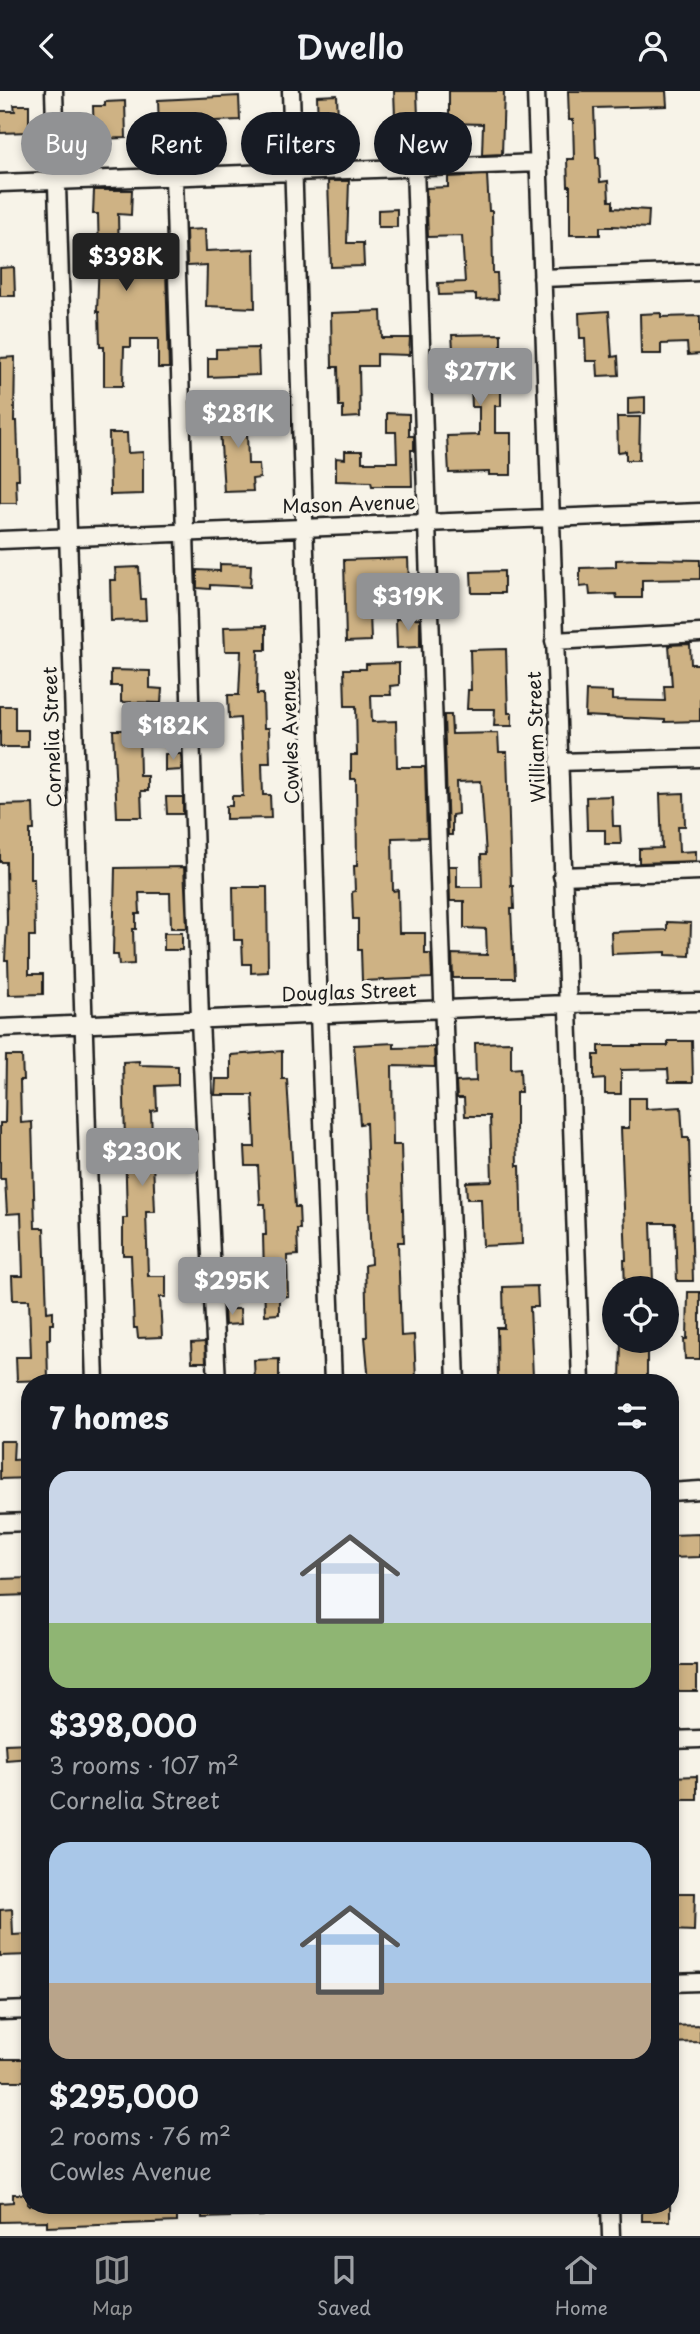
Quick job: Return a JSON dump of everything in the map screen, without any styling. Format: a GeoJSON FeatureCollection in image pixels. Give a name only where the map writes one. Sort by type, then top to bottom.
{"type":"FeatureCollection","features":[{"type":"Feature","properties":{"kind":"street","name":"Cornelia Street"},"geometry":{"type":"LineString","coordinates":[[54,91],[95,1374]]}},
{"type":"Feature","properties":{"kind":"street","name":"Cowles Avenue"},"geometry":{"type":"LineString","coordinates":[[291,91],[292,112]]}},
{"type":"Feature","properties":{"kind":"street","name":"William Street"},"geometry":{"type":"LineString","coordinates":[[536,91],[580,1374]]}},
{"type":"Feature","properties":{"kind":"street"},"geometry":{"type":"LineString","coordinates":[[472,165],[538,163]]}},
{"type":"Feature","properties":{"kind":"street"},"geometry":{"type":"LineString","coordinates":[[0,183],[241,174]]}},
{"type":"Feature","properties":{"kind":"street","name":"Cowles Avenue"},"geometry":{"type":"LineString","coordinates":[[293,175],[333,1374]]}},
{"type":"Feature","properties":{"kind":"street"},"geometry":{"type":"LineString","coordinates":[[415,175],[456,1374]]}},
{"type":"Feature","properties":{"kind":"street"},"geometry":{"type":"LineString","coordinates":[[174,177],[200,1020],[217,1374]]}},
{"type":"Feature","properties":{"kind":"street"},"geometry":{"type":"LineString","coordinates":[[542,278],[700,271]]}},
{"type":"Feature","properties":{"kind":"street","name":"Mason Avenue"},"geometry":{"type":"LineString","coordinates":[[0,540],[700,512]]}},
{"type":"Feature","properties":{"kind":"street"},"geometry":{"type":"LineString","coordinates":[[554,641],[700,633]]}},
{"type":"Feature","properties":{"kind":"street"},"geometry":{"type":"LineString","coordinates":[[558,762],[700,758]]}},
{"type":"Feature","properties":{"kind":"street"},"geometry":{"type":"LineString","coordinates":[[562,876],[700,871]]}},
{"type":"Feature","properties":{"kind":"street","name":"Douglas Street"},"geometry":{"type":"LineString","coordinates":[[0,1028],[566,1004],[700,1002]]}},
{"type":"Feature","properties":{"kind":"street"},"geometry":{"type":"LineString","coordinates":[[679,1491],[700,1490]]}},
{"type":"Feature","properties":{"kind":"street"},"geometry":{"type":"LineString","coordinates":[[0,1523],[21,1522]]}},
{"type":"Feature","properties":{"kind":"street"},"geometry":{"type":"LineString","coordinates":[[679,1740],[700,1739]]}},
{"type":"Feature","properties":{"kind":"street"},"geometry":{"type":"LineString","coordinates":[[679,1983],[700,1982]]}},
{"type":"Feature","properties":{"kind":"street"},"geometry":{"type":"LineString","coordinates":[[0,2011],[21,2010]]}},
{"type":"Feature","properties":{"kind":"street"},"geometry":{"type":"LineString","coordinates":[[610,2214],[611,2236]]}},
{"type":"Feature","properties":{"kind":"building"},"geometry":{"type":"Polygon","coordinates":[[[394,91],[417,91],[418,112],[395,112],[394,91]]]}},
{"type":"Feature","properties":{"kind":"building"},"geometry":{"type":"Polygon","coordinates":[[[449,91],[504,91],[502,154],[482,155],[483,124],[472,124],[472,112],[449,112],[449,91]]]}},
{"type":"Feature","properties":{"kind":"building"},"geometry":{"type":"Polygon","coordinates":[[[568,91],[666,91],[667,106],[594,108],[600,182],[608,181],[609,201],[613,201],[613,208],[649,210],[648,228],[600,227],[600,235],[570,235],[567,159],[574,159],[573,120],[569,120],[568,91]]]}},
{"type":"Feature","properties":{"kind":"building"},"geometry":{"type":"Polygon","coordinates":[[[337,95],[338,112],[318,112],[317,96],[337,95]]]}},
{"type":"Feature","properties":{"kind":"building"},"geometry":{"type":"Polygon","coordinates":[[[239,96],[240,120],[227,121],[227,112],[158,112],[158,100],[239,96]]]}},
{"type":"Feature","properties":{"kind":"building"},"geometry":{"type":"Polygon","coordinates":[[[125,101],[126,138],[112,138],[112,112],[93,112],[93,106],[105,106],[105,102],[125,101]]]}},
{"type":"Feature","properties":{"kind":"building"},"geometry":{"type":"Polygon","coordinates":[[[14,105],[29,105],[29,112],[21,112],[21,132],[0,133],[0,111],[15,111],[14,105]]]}},
{"type":"Feature","properties":{"kind":"building"},"geometry":{"type":"Polygon","coordinates":[[[487,175],[489,211],[492,211],[493,273],[497,273],[498,299],[476,300],[476,294],[439,295],[438,283],[465,282],[462,236],[428,237],[426,188],[448,187],[448,177],[487,175]]]}},
{"type":"Feature","properties":{"kind":"building"},"geometry":{"type":"Polygon","coordinates":[[[328,181],[349,181],[347,243],[363,243],[364,266],[331,267],[328,181]]]}},
{"type":"Feature","properties":{"kind":"building"},"geometry":{"type":"Polygon","coordinates":[[[94,190],[132,190],[131,215],[118,214],[119,258],[132,258],[133,270],[166,270],[169,368],[158,368],[158,339],[131,339],[131,347],[124,347],[123,386],[104,386],[104,347],[100,347],[97,312],[98,214],[93,214],[94,190]]]}},
{"type":"Feature","properties":{"kind":"building"},"geometry":{"type":"Polygon","coordinates":[[[397,209],[397,227],[378,227],[378,210],[397,209]]]}},
{"type":"Feature","properties":{"kind":"building"},"geometry":{"type":"Polygon","coordinates":[[[205,229],[206,251],[254,249],[255,308],[206,306],[207,265],[187,266],[186,230],[205,229]]]}},
{"type":"Feature","properties":{"kind":"building"},"geometry":{"type":"Polygon","coordinates":[[[14,267],[15,296],[0,296],[0,268],[14,267]]]}},
{"type":"Feature","properties":{"kind":"building"},"geometry":{"type":"Polygon","coordinates":[[[381,311],[382,338],[410,338],[409,355],[377,354],[377,366],[359,366],[360,417],[343,418],[343,406],[339,406],[338,367],[332,367],[331,313],[381,311]]]}},
{"type":"Feature","properties":{"kind":"building"},"geometry":{"type":"Polygon","coordinates":[[[609,311],[612,357],[618,356],[619,375],[598,376],[597,361],[586,361],[585,338],[580,338],[579,313],[609,311]]]}},
{"type":"Feature","properties":{"kind":"building"},"geometry":{"type":"Polygon","coordinates":[[[661,313],[661,317],[700,316],[700,354],[688,355],[687,343],[661,344],[661,354],[641,354],[640,314],[661,313]]]}},
{"type":"Feature","properties":{"kind":"building"},"geometry":{"type":"Polygon","coordinates":[[[501,334],[501,406],[495,406],[495,433],[511,433],[511,475],[489,475],[489,472],[449,473],[447,436],[479,435],[479,407],[472,407],[471,384],[480,384],[479,357],[454,358],[455,369],[437,369],[436,350],[453,349],[452,335],[501,334]]]}},
{"type":"Feature","properties":{"kind":"building"},"geometry":{"type":"Polygon","coordinates":[[[258,348],[259,375],[208,377],[208,358],[216,358],[216,349],[258,348]]]}},
{"type":"Feature","properties":{"kind":"building"},"geometry":{"type":"Polygon","coordinates":[[[15,357],[14,421],[17,421],[19,479],[16,479],[17,503],[0,503],[0,358],[15,357]]]}},
{"type":"Feature","properties":{"kind":"building"},"geometry":{"type":"Polygon","coordinates":[[[645,397],[645,413],[628,414],[628,398],[645,397]]]}},
{"type":"Feature","properties":{"kind":"building"},"geometry":{"type":"Polygon","coordinates":[[[261,412],[261,432],[247,432],[248,464],[259,464],[260,478],[252,479],[253,491],[224,492],[219,413],[261,412]]]}},
{"type":"Feature","properties":{"kind":"building"},"geometry":{"type":"Polygon","coordinates":[[[387,413],[409,414],[409,436],[414,436],[414,450],[411,450],[412,486],[372,486],[371,482],[336,481],[336,458],[345,459],[345,451],[362,451],[362,462],[397,462],[396,432],[387,432],[387,413]]]}},
{"type":"Feature","properties":{"kind":"building"},"geometry":{"type":"Polygon","coordinates":[[[617,417],[640,417],[639,460],[626,460],[626,451],[618,452],[617,417]]]}},
{"type":"Feature","properties":{"kind":"building"},"geometry":{"type":"Polygon","coordinates":[[[109,433],[127,433],[128,453],[143,452],[143,494],[110,495],[109,433]]]}},
{"type":"Feature","properties":{"kind":"building"},"geometry":{"type":"Polygon","coordinates":[[[408,558],[409,583],[369,584],[371,641],[346,642],[344,560],[408,558]]]}},
{"type":"Feature","properties":{"kind":"building"},"geometry":{"type":"Polygon","coordinates":[[[616,560],[700,560],[700,579],[642,580],[642,598],[617,598],[616,594],[590,595],[589,586],[580,587],[580,568],[616,567],[616,560]]]}},
{"type":"Feature","properties":{"kind":"building"},"geometry":{"type":"Polygon","coordinates":[[[220,564],[251,565],[250,587],[210,585],[210,589],[197,588],[197,570],[220,571],[220,564]]]}},
{"type":"Feature","properties":{"kind":"building"},"geometry":{"type":"Polygon","coordinates":[[[139,567],[141,599],[145,599],[146,620],[111,621],[110,580],[116,580],[115,568],[139,567]]]}},
{"type":"Feature","properties":{"kind":"building"},"geometry":{"type":"Polygon","coordinates":[[[504,571],[504,593],[472,593],[471,572],[504,571]]]}},
{"type":"Feature","properties":{"kind":"building"},"geometry":{"type":"Polygon","coordinates":[[[420,618],[420,647],[397,648],[396,619],[420,618]]]}},
{"type":"Feature","properties":{"kind":"building"},"geometry":{"type":"Polygon","coordinates":[[[266,626],[266,650],[258,650],[257,694],[263,694],[264,728],[269,728],[270,763],[262,763],[263,795],[270,795],[271,818],[226,819],[226,806],[232,806],[232,796],[243,796],[240,718],[229,719],[228,695],[239,695],[241,651],[225,651],[224,627],[266,626]]]}},
{"type":"Feature","properties":{"kind":"building"},"geometry":{"type":"Polygon","coordinates":[[[690,644],[691,664],[700,664],[700,721],[665,722],[585,716],[586,691],[612,692],[612,700],[665,701],[664,686],[672,686],[669,645],[690,644]]]}},
{"type":"Feature","properties":{"kind":"building"},"geometry":{"type":"Polygon","coordinates":[[[506,649],[508,713],[512,713],[512,726],[494,726],[495,709],[467,709],[468,690],[471,690],[470,650],[506,649]]]}},
{"type":"Feature","properties":{"kind":"building"},"geometry":{"type":"Polygon","coordinates":[[[399,663],[399,685],[390,686],[391,695],[371,695],[372,722],[396,721],[397,767],[425,767],[427,837],[392,838],[393,891],[398,890],[399,933],[425,933],[425,954],[431,954],[432,978],[362,981],[358,919],[353,919],[352,892],[355,891],[354,866],[357,866],[356,779],[351,779],[351,755],[357,755],[356,706],[345,706],[344,669],[366,669],[366,664],[399,663]]]}},
{"type":"Feature","properties":{"kind":"building"},"geometry":{"type":"Polygon","coordinates":[[[111,670],[150,671],[150,688],[162,689],[161,703],[121,702],[121,686],[111,686],[111,670]]]}},
{"type":"Feature","properties":{"kind":"building"},"geometry":{"type":"Polygon","coordinates":[[[0,706],[15,706],[15,730],[28,730],[28,747],[0,747],[0,706]]]}},
{"type":"Feature","properties":{"kind":"building"},"geometry":{"type":"Polygon","coordinates":[[[444,715],[451,715],[452,734],[498,733],[499,752],[507,752],[515,978],[453,978],[452,954],[487,955],[486,929],[464,928],[464,901],[450,901],[449,866],[457,866],[457,887],[482,887],[481,855],[486,855],[481,781],[457,782],[458,814],[452,815],[452,835],[448,835],[444,715]]]}},
{"type":"Feature","properties":{"kind":"building"},"geometry":{"type":"Polygon","coordinates":[[[113,730],[139,730],[140,776],[148,776],[148,791],[141,791],[142,817],[117,817],[113,730]]]}},
{"type":"Feature","properties":{"kind":"building"},"geometry":{"type":"Polygon","coordinates":[[[165,754],[181,754],[182,770],[165,771],[165,754]]]}},
{"type":"Feature","properties":{"kind":"building"},"geometry":{"type":"Polygon","coordinates":[[[684,793],[685,826],[678,826],[679,852],[696,851],[696,861],[639,863],[639,849],[662,848],[660,794],[684,793]]]}},
{"type":"Feature","properties":{"kind":"building"},"geometry":{"type":"Polygon","coordinates":[[[612,796],[613,826],[620,826],[621,844],[605,844],[605,830],[587,830],[586,797],[612,796]]]}},
{"type":"Feature","properties":{"kind":"building"},"geometry":{"type":"Polygon","coordinates":[[[166,797],[183,797],[183,814],[167,814],[166,797]]]}},
{"type":"Feature","properties":{"kind":"building"},"geometry":{"type":"Polygon","coordinates":[[[33,804],[30,879],[34,879],[35,936],[29,936],[29,974],[43,974],[43,994],[9,995],[8,960],[5,960],[6,862],[0,862],[0,805],[33,804]]]}},
{"type":"Feature","properties":{"kind":"building"},"geometry":{"type":"Polygon","coordinates":[[[184,867],[187,928],[171,928],[170,893],[139,893],[140,914],[136,914],[136,929],[133,929],[134,964],[119,965],[118,955],[113,955],[115,868],[184,867]]]}},
{"type":"Feature","properties":{"kind":"building"},"geometry":{"type":"Polygon","coordinates":[[[233,887],[267,887],[268,972],[251,973],[251,964],[243,964],[242,940],[234,940],[233,887]]]}},
{"type":"Feature","properties":{"kind":"building"},"geometry":{"type":"Polygon","coordinates":[[[667,922],[691,923],[690,956],[666,955],[666,952],[612,954],[611,932],[667,930],[667,922]]]}},
{"type":"Feature","properties":{"kind":"building"},"geometry":{"type":"Polygon","coordinates":[[[164,933],[182,933],[182,950],[164,950],[164,933]]]}},
{"type":"Feature","properties":{"kind":"building"},"geometry":{"type":"Polygon","coordinates":[[[668,1041],[692,1041],[693,1082],[669,1082],[668,1069],[621,1070],[621,1094],[605,1094],[605,1079],[594,1080],[594,1055],[599,1055],[599,1046],[668,1046],[668,1041]]]}},
{"type":"Feature","properties":{"kind":"building"},"geometry":{"type":"Polygon","coordinates":[[[511,1042],[511,1069],[520,1068],[521,1092],[516,1092],[516,1129],[522,1244],[483,1246],[481,1199],[467,1199],[466,1182],[492,1181],[490,1116],[465,1116],[464,1098],[457,1098],[456,1082],[476,1081],[475,1043],[511,1042]]]}},
{"type":"Feature","properties":{"kind":"building"},"geometry":{"type":"Polygon","coordinates":[[[394,1043],[394,1048],[434,1047],[435,1067],[392,1066],[393,1145],[401,1145],[404,1242],[398,1242],[401,1336],[414,1335],[416,1374],[368,1374],[365,1337],[365,1265],[371,1264],[366,1123],[360,1124],[354,1045],[394,1043]]]}},
{"type":"Feature","properties":{"kind":"building"},"geometry":{"type":"Polygon","coordinates":[[[282,1051],[282,1079],[287,1079],[295,1207],[299,1207],[300,1229],[297,1229],[298,1255],[287,1256],[288,1296],[279,1297],[279,1314],[265,1315],[265,1204],[260,1204],[258,1166],[246,1166],[245,1147],[255,1147],[253,1095],[215,1095],[216,1079],[231,1079],[231,1055],[282,1051]]]}},
{"type":"Feature","properties":{"kind":"building"},"geometry":{"type":"Polygon","coordinates":[[[6,1056],[22,1056],[21,1123],[32,1122],[35,1228],[44,1228],[47,1312],[53,1311],[53,1324],[50,1324],[50,1339],[47,1339],[48,1374],[21,1374],[21,1381],[17,1381],[16,1357],[31,1357],[29,1300],[13,1300],[12,1276],[23,1276],[21,1213],[7,1214],[5,1179],[0,1179],[0,1123],[5,1123],[6,1056]]]}},
{"type":"Feature","properties":{"kind":"building"},"geometry":{"type":"Polygon","coordinates":[[[139,1061],[139,1065],[178,1066],[178,1085],[156,1086],[157,1110],[151,1111],[155,1212],[146,1212],[148,1276],[166,1276],[166,1297],[160,1297],[162,1337],[138,1338],[137,1328],[134,1328],[131,1255],[123,1255],[123,1218],[127,1218],[123,1062],[139,1061]]]}},
{"type":"Feature","properties":{"kind":"building"},"geometry":{"type":"Polygon","coordinates":[[[629,1098],[646,1098],[646,1109],[681,1107],[683,1138],[689,1138],[693,1281],[679,1281],[677,1276],[675,1223],[651,1223],[653,1276],[625,1276],[621,1128],[629,1128],[629,1098]]]}},
{"type":"Feature","properties":{"kind":"building"},"geometry":{"type":"Polygon","coordinates":[[[537,1286],[538,1307],[530,1307],[533,1374],[498,1374],[497,1328],[504,1328],[503,1287],[537,1286]]]}},
{"type":"Feature","properties":{"kind":"building"},"geometry":{"type":"Polygon","coordinates":[[[688,1292],[700,1292],[700,1359],[685,1359],[688,1292]]]}},
{"type":"Feature","properties":{"kind":"building"},"geometry":{"type":"Polygon","coordinates":[[[224,1309],[240,1309],[241,1324],[225,1325],[224,1309]]]}},
{"type":"Feature","properties":{"kind":"building"},"geometry":{"type":"Polygon","coordinates":[[[205,1342],[206,1362],[192,1362],[191,1343],[205,1342]]]}},
{"type":"Feature","properties":{"kind":"building"},"geometry":{"type":"Polygon","coordinates":[[[621,1353],[647,1353],[647,1374],[620,1374],[621,1353]]]}},
{"type":"Feature","properties":{"kind":"building"},"geometry":{"type":"Polygon","coordinates":[[[279,1359],[279,1374],[255,1374],[254,1360],[279,1359]]]}},
{"type":"Feature","properties":{"kind":"building"},"geometry":{"type":"Polygon","coordinates":[[[0,1441],[14,1441],[13,1460],[21,1460],[21,1478],[0,1479],[0,1441]]]}},
{"type":"Feature","properties":{"kind":"building"},"geometry":{"type":"Polygon","coordinates":[[[700,1534],[700,1557],[679,1558],[679,1535],[700,1534]]]}},
{"type":"Feature","properties":{"kind":"building"},"geometry":{"type":"Polygon","coordinates":[[[21,1578],[21,1595],[0,1596],[0,1579],[21,1578]]]}},
{"type":"Feature","properties":{"kind":"building"},"geometry":{"type":"Polygon","coordinates":[[[679,1666],[697,1666],[697,1691],[679,1691],[679,1666]]]}},
{"type":"Feature","properties":{"kind":"building"},"geometry":{"type":"Polygon","coordinates":[[[21,1743],[21,1759],[6,1760],[5,1744],[21,1743]]]}},
{"type":"Feature","properties":{"kind":"building"},"geometry":{"type":"Polygon","coordinates":[[[697,1776],[697,1800],[679,1800],[679,1777],[697,1776]]]}},
{"type":"Feature","properties":{"kind":"building"},"geometry":{"type":"Polygon","coordinates":[[[679,1893],[695,1893],[694,1931],[679,1930],[679,1893]]]}},
{"type":"Feature","properties":{"kind":"building"},"geometry":{"type":"Polygon","coordinates":[[[12,1909],[13,1935],[21,1935],[21,1955],[0,1956],[0,1910],[12,1909]]]}},
{"type":"Feature","properties":{"kind":"building"},"geometry":{"type":"Polygon","coordinates":[[[700,2025],[700,2042],[679,2043],[679,2026],[700,2025]]]}},
{"type":"Feature","properties":{"kind":"building"},"geometry":{"type":"Polygon","coordinates":[[[0,2059],[21,2059],[21,2081],[0,2081],[0,2059]]]}},
{"type":"Feature","properties":{"kind":"building"},"geometry":{"type":"Polygon","coordinates":[[[13,2194],[21,2194],[21,2214],[177,2214],[177,2222],[47,2227],[47,2221],[0,2222],[0,2203],[13,2202],[13,2194]]]}},
{"type":"Feature","properties":{"kind":"building"},"geometry":{"type":"Polygon","coordinates":[[[202,2214],[263,2214],[263,2216],[202,2218],[202,2214]]]}},
{"type":"Feature","properties":{"kind":"building"},"geometry":{"type":"Polygon","coordinates":[[[642,2214],[670,2214],[670,2221],[642,2221],[642,2214]]]}}]}
